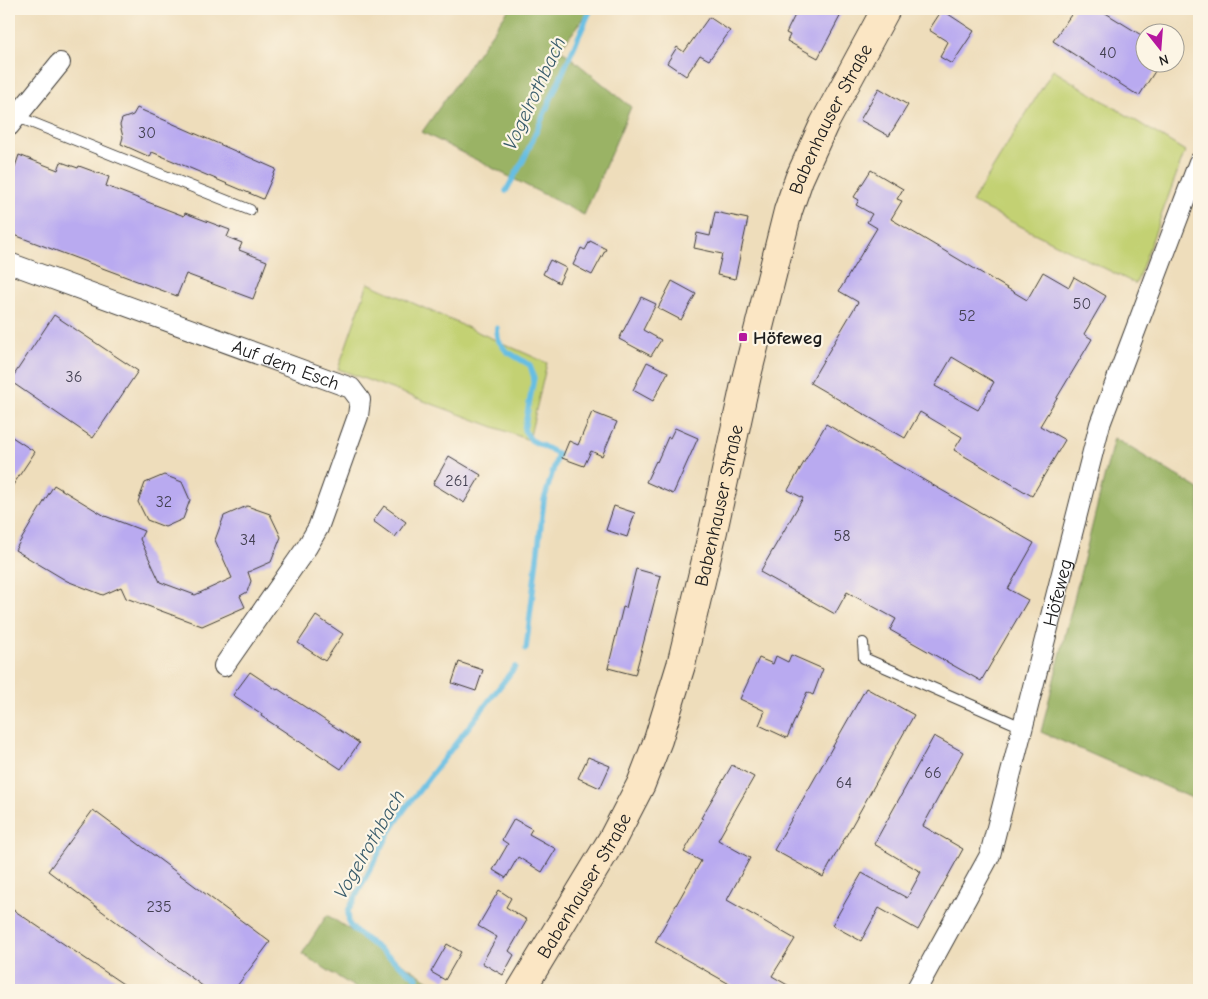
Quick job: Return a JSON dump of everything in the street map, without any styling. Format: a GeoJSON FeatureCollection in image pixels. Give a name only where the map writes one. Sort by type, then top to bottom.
{"type":"FeatureCollection","features":[{"type":"Feature","properties":{"kind":"main road","name":"Babenhauser Straße"},"geometry":{"type":"LineString","coordinates":[[521,990],[613,838],[641,784],[658,740],[683,656],[747,375],[788,211],[799,179],[824,124],[886,9]]}},
{"type":"Feature","properties":{"kind":"street"},"geometry":{"type":"LineString","coordinates":[[13,121],[60,63]]}},
{"type":"Feature","properties":{"kind":"street","name":"Höfeweg"},"geometry":{"type":"LineString","coordinates":[[916,990],[990,855],[1000,822],[1022,727],[1100,424],[1199,162]]}},
{"type":"Feature","properties":{"kind":"street","name":"Auf dem Esch"},"geometry":{"type":"LineString","coordinates":[[9,263],[351,388],[360,400],[358,416],[318,528],[307,547],[224,666]]}},
{"type":"Feature","properties":{"kind":"lane"},"geometry":{"type":"LineString","coordinates":[[13,121],[250,210]]}},
{"type":"Feature","properties":{"kind":"lane"},"geometry":{"type":"LineString","coordinates":[[863,643],[864,658],[1022,727]]}},
{"type":"Feature","properties":{"kind":"green space"},"geometry":{"type":"Polygon","coordinates":[[[509,9],[591,9],[560,49],[631,107],[584,215],[422,132],[509,9]]]}},
{"type":"Feature","properties":{"kind":"green space"},"geometry":{"type":"Polygon","coordinates":[[[1053,70],[1185,151],[1136,284],[972,202],[1053,70]]]}},
{"type":"Feature","properties":{"kind":"green space"},"geometry":{"type":"Polygon","coordinates":[[[368,283],[547,363],[529,440],[338,369],[368,283]]]}},
{"type":"Feature","properties":{"kind":"green space"},"geometry":{"type":"Polygon","coordinates":[[[1114,438],[1199,489],[1199,801],[1041,732],[1114,438]]]}},
{"type":"Feature","properties":{"kind":"green space"},"geometry":{"type":"Polygon","coordinates":[[[327,915],[443,990],[359,990],[302,954],[327,915]]]}},
{"type":"Feature","properties":{"kind":"building"},"geometry":{"type":"Polygon","coordinates":[[[798,9],[844,9],[818,58],[787,41],[790,35],[786,33],[798,9]]]}},
{"type":"Feature","properties":{"kind":"building"},"geometry":{"type":"Polygon","coordinates":[[[1075,9],[1099,9],[1136,32],[1136,72],[1155,72],[1139,96],[1053,41],[1075,9]]]}},
{"type":"Feature","properties":{"kind":"building"},"geometry":{"type":"Polygon","coordinates":[[[942,10],[974,31],[952,64],[940,57],[948,42],[929,30],[942,10]]]}},
{"type":"Feature","properties":{"kind":"building"},"geometry":{"type":"Polygon","coordinates":[[[709,17],[730,31],[709,60],[700,55],[686,76],[667,63],[677,47],[684,52],[709,17]]]}},
{"type":"Feature","properties":{"kind":"building"},"geometry":{"type":"Polygon","coordinates":[[[879,88],[908,105],[889,136],[860,120],[879,88]]]}},
{"type":"Feature","properties":{"kind":"building"},"geometry":{"type":"Polygon","coordinates":[[[137,108],[276,169],[263,199],[152,152],[150,157],[121,144],[123,137],[120,125],[122,119],[133,115],[137,108]]]}},
{"type":"Feature","properties":{"kind":"building"},"geometry":{"type":"Polygon","coordinates":[[[19,155],[58,170],[61,162],[78,168],[79,166],[109,177],[106,186],[184,216],[185,213],[230,230],[227,237],[242,243],[239,250],[267,261],[253,299],[186,274],[177,296],[9,233],[9,184],[19,155]]]}},
{"type":"Feature","properties":{"kind":"building"},"geometry":{"type":"Polygon","coordinates":[[[871,170],[903,189],[897,199],[902,201],[891,219],[1027,300],[1043,272],[1069,287],[1074,277],[1106,296],[1084,334],[1092,339],[1040,426],[1065,440],[1032,496],[954,450],[962,437],[920,412],[905,438],[810,383],[858,302],[839,291],[877,228],[867,222],[872,214],[856,205],[859,200],[854,197],[871,170]],[[952,357],[935,386],[978,410],[994,382],[952,357]]]}},
{"type":"Feature","properties":{"kind":"building"},"geometry":{"type":"Polygon","coordinates":[[[715,212],[748,219],[735,279],[717,275],[722,254],[694,248],[697,233],[710,236],[715,212]]]}},
{"type":"Feature","properties":{"kind":"building"},"geometry":{"type":"Polygon","coordinates":[[[590,241],[606,249],[592,275],[573,265],[581,248],[585,250],[590,241]]]}},
{"type":"Feature","properties":{"kind":"building"},"geometry":{"type":"Polygon","coordinates":[[[550,260],[566,268],[559,283],[543,274],[550,260]]]}},
{"type":"Feature","properties":{"kind":"building"},"geometry":{"type":"Polygon","coordinates":[[[672,281],[696,294],[681,320],[658,308],[672,281]]]}},
{"type":"Feature","properties":{"kind":"building"},"geometry":{"type":"Polygon","coordinates":[[[641,297],[656,304],[643,330],[661,340],[651,356],[619,339],[641,297]]]}},
{"type":"Feature","properties":{"kind":"building"},"geometry":{"type":"Polygon","coordinates":[[[54,315],[138,371],[93,438],[10,381],[54,315]]]}},
{"type":"Feature","properties":{"kind":"building"},"geometry":{"type":"Polygon","coordinates":[[[647,362],[668,372],[653,401],[633,390],[647,362]]]}},
{"type":"Feature","properties":{"kind":"building"},"geometry":{"type":"Polygon","coordinates":[[[592,412],[617,422],[602,456],[591,451],[584,466],[562,458],[569,441],[578,445],[592,412]]]}},
{"type":"Feature","properties":{"kind":"building"},"geometry":{"type":"Polygon","coordinates":[[[826,424],[1034,543],[1008,589],[1028,600],[981,681],[890,630],[896,619],[847,592],[835,614],[760,572],[803,498],[788,490],[826,424]]]}},
{"type":"Feature","properties":{"kind":"building"},"geometry":{"type":"Polygon","coordinates":[[[675,428],[698,438],[673,494],[646,482],[668,437],[670,438],[675,428]]]}},
{"type":"Feature","properties":{"kind":"building"},"geometry":{"type":"Polygon","coordinates":[[[9,435],[35,452],[9,491],[9,435]]]}},
{"type":"Feature","properties":{"kind":"building"},"geometry":{"type":"Polygon","coordinates":[[[449,456],[481,475],[464,503],[433,484],[449,456]]]}},
{"type":"Feature","properties":{"kind":"building"},"geometry":{"type":"Polygon","coordinates":[[[164,475],[182,482],[190,500],[183,519],[165,527],[147,520],[138,502],[145,483],[164,475]]]}},
{"type":"Feature","properties":{"kind":"building"},"geometry":{"type":"Polygon","coordinates":[[[54,485],[105,516],[144,531],[140,539],[160,582],[195,595],[232,578],[215,540],[224,516],[247,506],[270,514],[281,537],[271,562],[248,572],[251,581],[247,592],[240,596],[245,607],[202,626],[126,598],[121,587],[103,595],[67,581],[15,550],[54,485]]]}},
{"type":"Feature","properties":{"kind":"building"},"geometry":{"type":"Polygon","coordinates":[[[384,506],[406,522],[395,537],[373,521],[384,506]]]}},
{"type":"Feature","properties":{"kind":"building"},"geometry":{"type":"Polygon","coordinates":[[[614,506],[635,513],[627,537],[606,530],[614,506]]]}},
{"type":"Feature","properties":{"kind":"building"},"geometry":{"type":"Polygon","coordinates":[[[636,569],[661,576],[635,675],[608,668],[623,607],[626,608],[636,569]]]}},
{"type":"Feature","properties":{"kind":"building"},"geometry":{"type":"Polygon","coordinates":[[[316,616],[343,634],[325,661],[298,643],[316,616]]]}},
{"type":"Feature","properties":{"kind":"building"},"geometry":{"type":"Polygon","coordinates":[[[791,655],[823,669],[813,695],[807,692],[787,738],[759,725],[765,711],[740,699],[759,658],[773,664],[776,656],[788,662],[791,655]]]}},
{"type":"Feature","properties":{"kind":"building"},"geometry":{"type":"Polygon","coordinates":[[[459,662],[483,670],[476,691],[452,683],[459,662]]]}},
{"type":"Feature","properties":{"kind":"building"},"geometry":{"type":"Polygon","coordinates":[[[250,672],[359,743],[341,769],[233,695],[250,672]]]}},
{"type":"Feature","properties":{"kind":"building"},"geometry":{"type":"Polygon","coordinates":[[[866,688],[914,715],[823,877],[774,850],[866,688]]]}},
{"type":"Feature","properties":{"kind":"building"},"geometry":{"type":"Polygon","coordinates":[[[934,736],[963,752],[923,826],[963,849],[918,930],[879,908],[861,941],[832,925],[862,873],[907,898],[921,872],[874,844],[934,736]]]}},
{"type":"Feature","properties":{"kind":"building"},"geometry":{"type":"Polygon","coordinates":[[[588,757],[610,766],[600,788],[578,778],[588,757]]]}},
{"type":"Feature","properties":{"kind":"building"},"geometry":{"type":"Polygon","coordinates":[[[732,765],[754,777],[718,840],[750,858],[727,900],[795,939],[772,976],[796,990],[740,990],[655,942],[701,861],[684,852],[703,819],[701,818],[732,765]]]}},
{"type":"Feature","properties":{"kind":"building"},"geometry":{"type":"Polygon","coordinates":[[[93,810],[270,942],[234,990],[208,990],[48,871],[93,810]]]}},
{"type":"Feature","properties":{"kind":"building"},"geometry":{"type":"Polygon","coordinates":[[[514,819],[532,829],[529,834],[556,849],[542,872],[518,857],[506,878],[493,870],[508,844],[502,840],[514,819]]]}},
{"type":"Feature","properties":{"kind":"building"},"geometry":{"type":"Polygon","coordinates":[[[499,890],[511,898],[506,907],[527,920],[509,951],[514,955],[503,975],[482,963],[497,937],[478,926],[499,890]]]}},
{"type":"Feature","properties":{"kind":"building"},"geometry":{"type":"Polygon","coordinates":[[[9,907],[132,990],[9,990],[9,907]]]}},
{"type":"Feature","properties":{"kind":"building"},"geometry":{"type":"Polygon","coordinates":[[[447,944],[461,952],[445,980],[431,972],[447,944]]]}},
{"type":"Feature","properties":{"kind":"waterway","name":"Vogelrothbach"},"geometry":{"type":"LineString","coordinates":[[506,191],[524,159],[591,9]]}},
{"type":"Feature","properties":{"kind":"waterway","name":"Vogelrothbach"},"geometry":{"type":"LineString","coordinates":[[497,328],[498,340],[506,351],[530,365],[534,378],[524,430],[531,440],[558,454],[544,500],[526,649]]}},
{"type":"Feature","properties":{"kind":"waterway","name":"Vogelrothbach"},"geometry":{"type":"LineString","coordinates":[[417,978],[355,931],[349,924],[348,911],[390,832],[404,810],[515,667]]}},
{"type":"Feature","properties":{"kind":"place","name":"Höfeweg"},"geometry":{"type":"Point","coordinates":[743,337]}}]}
